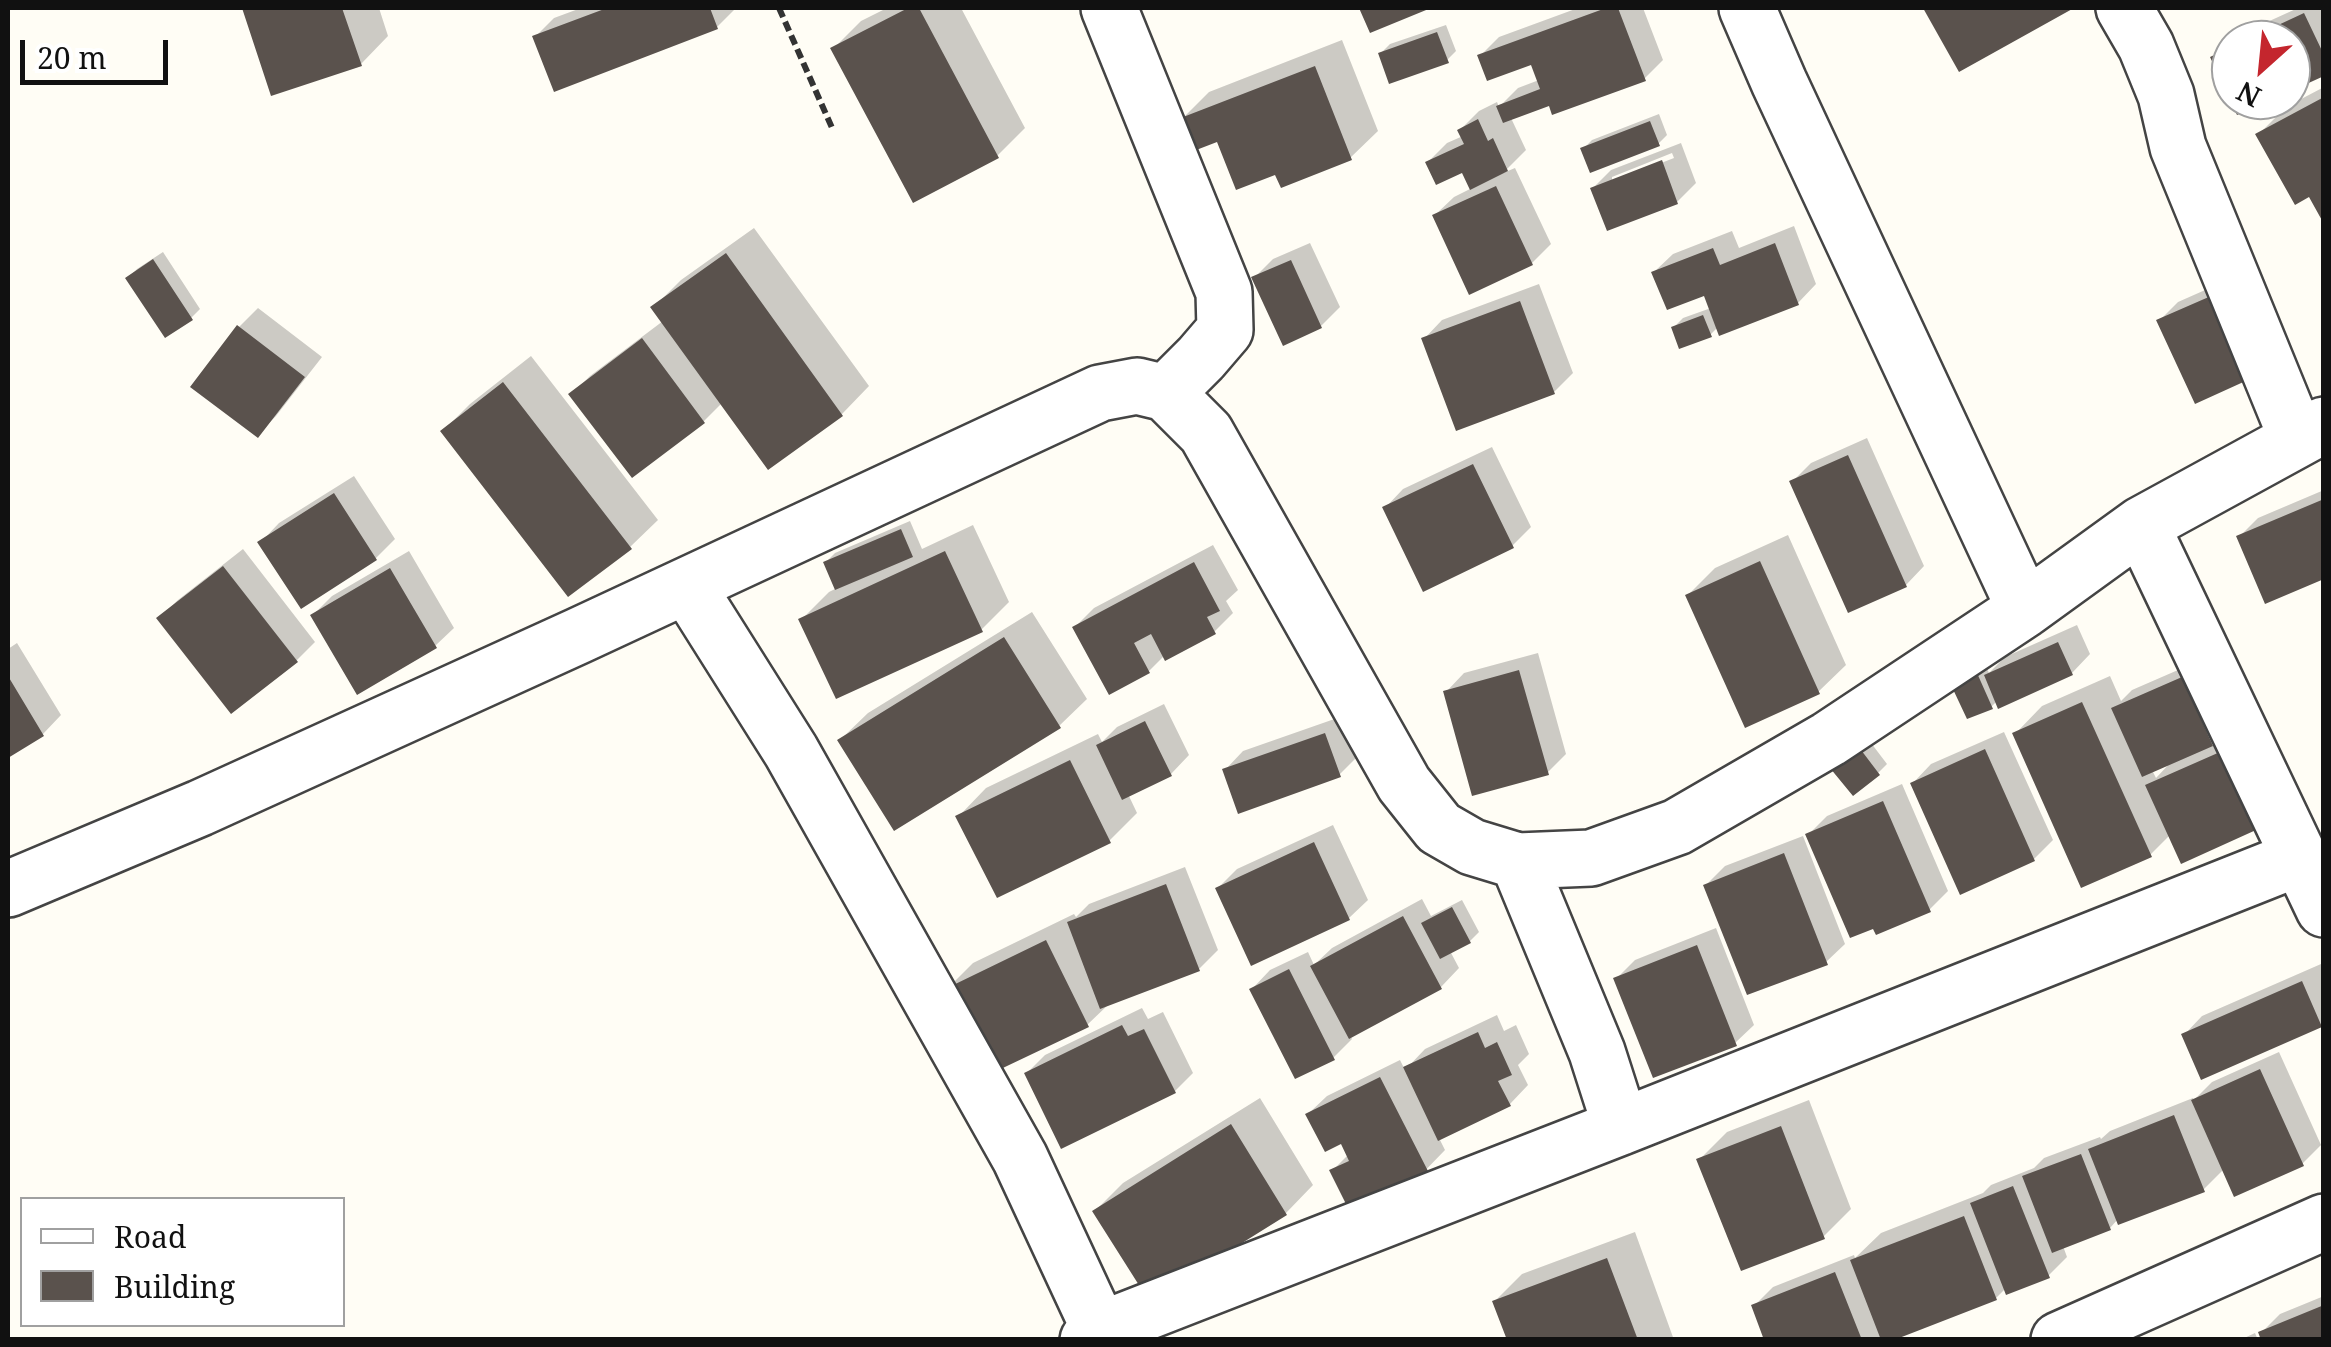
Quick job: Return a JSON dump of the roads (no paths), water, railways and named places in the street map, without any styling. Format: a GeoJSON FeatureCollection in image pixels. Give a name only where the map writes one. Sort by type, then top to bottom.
{"type":"FeatureCollection","features":[{"type":"Feature","properties":{"kind":"street"},"geometry":{"type":"LineString","coordinates":[[1109,8],[1224,292],[1224,330],[1166,393]]}},
{"type":"Feature","properties":{"kind":"street"},"geometry":{"type":"LineString","coordinates":[[1747,8],[2024,609]]}},
{"type":"Feature","properties":{"kind":"street"},"geometry":{"type":"LineString","coordinates":[[8,890],[200,808],[1100,393],[1138,386],[1166,393],[1206,434],[1404,784],[1439,828],[1472,847],[1518,861],[1592,858],[1677,827],[1829,739],[2024,609],[2140,525],[2310,432],[2178,147],[2166,95],[2146,46],[2124,8]]}},
{"type":"Feature","properties":{"kind":"street"},"geometry":{"type":"LineString","coordinates":[[2140,525],[2324,908]]}},
{"type":"Feature","properties":{"kind":"street"},"geometry":{"type":"LineString","coordinates":[[687,586],[791,751],[1020,1158],[1094,1335],[2299,858]]}},
{"type":"Feature","properties":{"kind":"street"},"geometry":{"type":"LineString","coordinates":[[1518,861],[1596,1052],[1621,1127]]}},
{"type":"Feature","properties":{"kind":"street"},"geometry":{"type":"LineString","coordinates":[[2059,1340],[2324,1222]]}}]}
